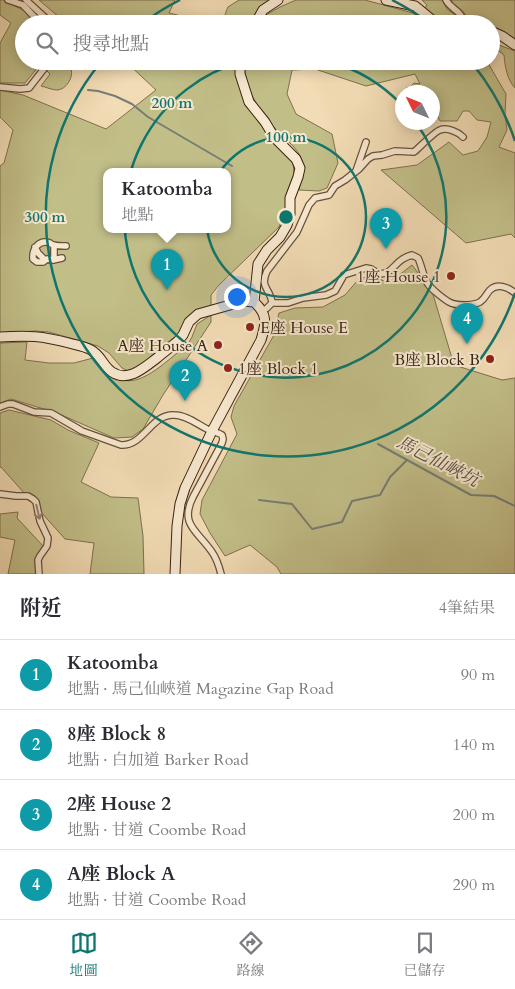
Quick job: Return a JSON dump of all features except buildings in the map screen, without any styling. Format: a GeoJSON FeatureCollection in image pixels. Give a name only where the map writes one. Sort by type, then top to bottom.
{"type":"FeatureCollection","features":[{"type":"Feature","properties":{"kind":"main road"},"geometry":{"type":"LineString","coordinates":[[260,15],[263,10],[278,0]]}},
{"type":"Feature","properties":{"kind":"main road"},"geometry":{"type":"LineString","coordinates":[[386,0],[415,6],[426,15]]}},
{"type":"Feature","properties":{"kind":"main road"},"geometry":{"type":"LineString","coordinates":[[500,36],[515,45]]}},
{"type":"Feature","properties":{"kind":"main road"},"geometry":{"type":"LineString","coordinates":[[240,70],[249,102],[276,139],[296,159],[300,168],[290,198],[287,225],[258,264],[254,302]]}},
{"type":"Feature","properties":{"kind":"main road"},"geometry":{"type":"LineString","coordinates":[[236,303],[251,293],[256,284]]}},
{"type":"Feature","properties":{"kind":"main road"},"geometry":{"type":"LineString","coordinates":[[0,337],[41,336],[86,347],[97,354],[112,372],[119,375],[127,375],[139,371],[178,341],[183,336],[189,322],[196,315],[204,311],[244,301],[254,302],[263,311],[265,328],[261,340],[212,430],[185,488],[180,504],[177,526],[175,574]]}},
{"type":"Feature","properties":{"kind":"street"},"geometry":{"type":"LineString","coordinates":[[8,0],[23,5],[33,15]]}},
{"type":"Feature","properties":{"kind":"street"},"geometry":{"type":"LineString","coordinates":[[26,0],[42,15]]}},
{"type":"Feature","properties":{"kind":"street"},"geometry":{"type":"LineString","coordinates":[[446,0],[450,6],[462,15]]}},
{"type":"Feature","properties":{"kind":"street"},"geometry":{"type":"LineString","coordinates":[[0,87],[29,88],[43,70]]}},
{"type":"Feature","properties":{"kind":"street"},"geometry":{"type":"LineString","coordinates":[[272,303],[264,286],[267,271],[297,232],[309,205],[315,198],[329,195],[335,186],[355,173],[364,162],[373,156],[395,151],[414,152],[440,130],[447,129],[459,133],[463,137]]}},
{"type":"Feature","properties":{"kind":"street"},"geometry":{"type":"LineString","coordinates":[[355,173],[366,142]]}},
{"type":"Feature","properties":{"kind":"street"},"geometry":{"type":"LineString","coordinates":[[62,258],[54,260],[49,258],[43,262],[35,261],[33,256],[34,246],[49,243],[54,246],[66,246]]}},
{"type":"Feature","properties":{"kind":"street"},"geometry":{"type":"LineString","coordinates":[[54,246],[54,260]]}},
{"type":"Feature","properties":{"kind":"street"},"geometry":{"type":"LineString","coordinates":[[263,311],[272,303],[288,303],[303,298],[326,296],[335,291],[347,273],[366,268],[379,274],[387,273],[397,262],[412,255],[418,258],[428,284],[447,301],[452,303],[474,304],[483,299],[489,291],[496,287],[503,287],[515,293]]}},
{"type":"Feature","properties":{"kind":"street"},"geometry":{"type":"LineString","coordinates":[[0,407],[13,404],[34,412],[51,414],[77,429],[121,445],[134,442],[157,420],[168,415],[182,416],[222,434],[223,439],[220,446],[188,508],[192,528],[216,558],[221,574]]}},
{"type":"Feature","properties":{"kind":"street"},"geometry":{"type":"LineString","coordinates":[[0,494],[28,496],[36,502],[41,523],[48,540],[47,546],[38,560],[39,574]]}},
{"type":"Feature","properties":{"kind":"shaded area"},"geometry":{"type":"Polygon","coordinates":[[[0,0],[3,0],[23,10],[28,15],[15,15],[15,70],[36,70],[25,83],[0,83],[0,43],[11,23],[0,15],[0,0]]]}},
{"type":"Feature","properties":{"kind":"shaded area"},"geometry":{"type":"Polygon","coordinates":[[[39,0],[175,0],[169,13],[177,15],[57,15],[39,0]]]}},
{"type":"Feature","properties":{"kind":"shaded area"},"geometry":{"type":"Polygon","coordinates":[[[239,0],[270,0],[255,15],[225,15],[228,7],[239,0]]]}},
{"type":"Feature","properties":{"kind":"shaded area"},"geometry":{"type":"Polygon","coordinates":[[[296,0],[365,0],[415,15],[266,15],[296,0]]]}},
{"type":"Feature","properties":{"kind":"shaded area"},"geometry":{"type":"Polygon","coordinates":[[[422,0],[442,0],[447,9],[455,15],[433,15],[425,8],[427,5],[422,0]]]}},
{"type":"Feature","properties":{"kind":"shaded area"},"geometry":{"type":"Polygon","coordinates":[[[451,0],[515,0],[515,40],[500,32],[500,15],[465,15],[451,0]]]}},
{"type":"Feature","properties":{"kind":"shaded area"},"geometry":{"type":"Polygon","coordinates":[[[500,45],[515,51],[515,88],[507,73],[504,55],[500,52],[500,45]]]}},
{"type":"Feature","properties":{"kind":"shaded area"},"geometry":{"type":"Polygon","coordinates":[[[46,70],[72,70],[72,72],[63,88],[57,90],[41,86],[50,74],[46,70]]]}},
{"type":"Feature","properties":{"kind":"shaded area"},"geometry":{"type":"Polygon","coordinates":[[[135,70],[236,70],[238,83],[245,101],[261,125],[293,162],[293,190],[279,227],[219,285],[211,295],[211,306],[182,333],[130,372],[122,368],[109,353],[98,346],[49,332],[0,333],[0,166],[4,163],[13,130],[0,117],[0,90],[23,95],[106,129],[156,90],[135,70]]]}},
{"type":"Feature","properties":{"kind":"shaded area"},"geometry":{"type":"Polygon","coordinates":[[[245,70],[292,70],[287,94],[296,114],[332,134],[338,163],[327,188],[319,191],[299,190],[303,171],[300,155],[260,109],[254,100],[245,70]]]}},
{"type":"Feature","properties":{"kind":"shaded area"},"geometry":{"type":"Polygon","coordinates":[[[318,70],[492,70],[506,94],[505,114],[507,130],[499,147],[515,153],[515,238],[511,234],[466,243],[381,170],[417,165],[449,142],[463,155],[478,151],[487,137],[491,122],[477,120],[469,111],[463,111],[457,121],[440,121],[440,85],[412,85],[414,83],[420,84],[415,74],[366,86],[318,70]]]}},
{"type":"Feature","properties":{"kind":"shaded area"},"geometry":{"type":"Polygon","coordinates":[[[412,265],[432,291],[454,365],[502,380],[515,378],[515,574],[281,574],[277,567],[250,545],[225,556],[200,514],[202,500],[237,434],[231,417],[234,406],[274,335],[279,313],[295,308],[323,307],[345,295],[358,280],[370,275],[389,283],[412,265]]]}},
{"type":"Feature","properties":{"kind":"shaded area"},"geometry":{"type":"Polygon","coordinates":[[[211,315],[211,322],[143,429],[132,437],[114,438],[57,413],[11,399],[0,403],[0,343],[27,342],[25,360],[49,363],[74,363],[93,358],[121,379],[129,381],[147,375],[165,363],[188,344],[197,324],[211,315]]]}},
{"type":"Feature","properties":{"kind":"shaded area"},"geometry":{"type":"Polygon","coordinates":[[[9,410],[51,420],[68,430],[99,443],[81,482],[111,497],[138,498],[143,536],[144,574],[90,574],[94,543],[65,539],[0,467],[0,413],[9,410]]]}},
{"type":"Feature","properties":{"kind":"shaded area"},"geometry":{"type":"Polygon","coordinates":[[[18,512],[17,518],[44,547],[36,563],[37,574],[8,574],[15,540],[0,537],[0,514],[18,512]]]}},
{"type":"Feature","properties":{"kind":"waterway"},"geometry":{"type":"LineString","coordinates":[[88,90],[115,96],[132,104],[148,117],[232,166]]}},
{"type":"Feature","properties":{"kind":"waterway","name":"馬己仙峽坑"},"geometry":{"type":"LineString","coordinates":[[378,444],[471,495],[494,496],[515,506]]}},
{"type":"Feature","properties":{"kind":"waterway"},"geometry":{"type":"LineString","coordinates":[[259,500],[292,504],[312,529],[342,522],[352,501],[380,495],[390,477],[407,460]]}},
{"type":"Feature","properties":{"kind":"place","name":"2座 House 2"},"geometry":{"type":"Point","coordinates":[386,249]}},
{"type":"Feature","properties":{"kind":"place","name":"1座 House 1"},"geometry":{"type":"Point","coordinates":[451,276]}},
{"type":"Feature","properties":{"kind":"place","name":"Katoomba"},"geometry":{"type":"Point","coordinates":[167,290]}},
{"type":"Feature","properties":{"kind":"place","name":"E座 House E"},"geometry":{"type":"Point","coordinates":[250,327]}},
{"type":"Feature","properties":{"kind":"place","name":"A座 Block A"},"geometry":{"type":"Point","coordinates":[467,344]}},
{"type":"Feature","properties":{"kind":"place","name":"A座 House A"},"geometry":{"type":"Point","coordinates":[218,345]}},
{"type":"Feature","properties":{"kind":"place","name":"B座 Block B"},"geometry":{"type":"Point","coordinates":[490,359]}},
{"type":"Feature","properties":{"kind":"place","name":"1座 Block 1"},"geometry":{"type":"Point","coordinates":[228,368]}},
{"type":"Feature","properties":{"kind":"place","name":"8座 Block 8"},"geometry":{"type":"Point","coordinates":[185,401]}}]}
